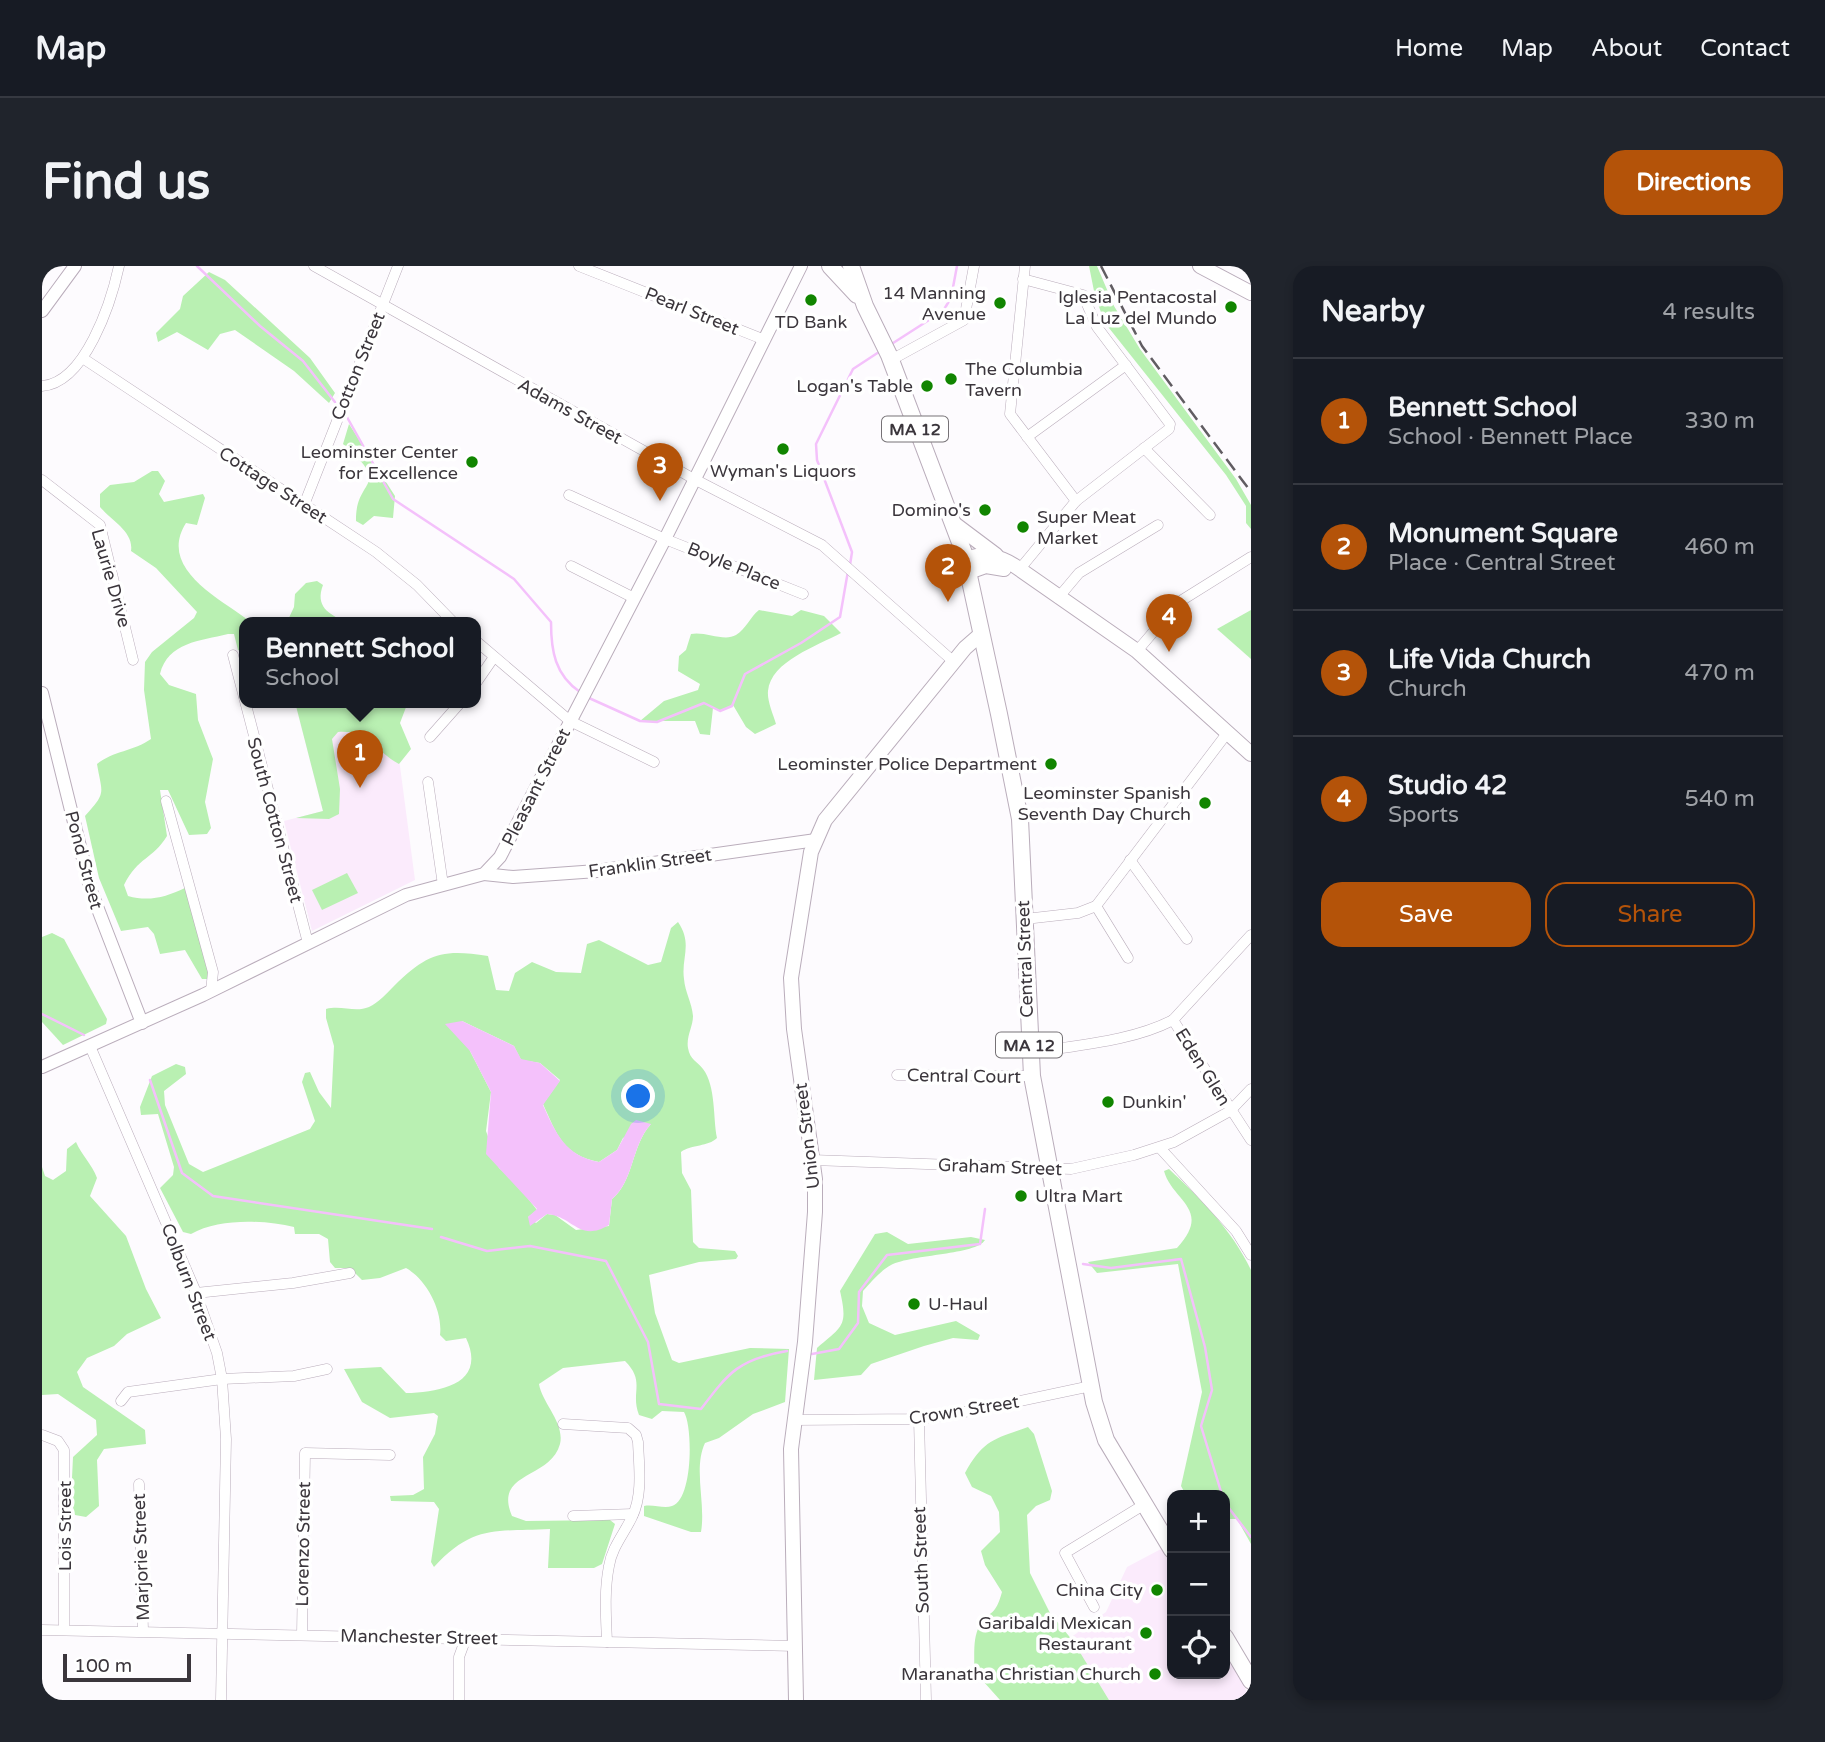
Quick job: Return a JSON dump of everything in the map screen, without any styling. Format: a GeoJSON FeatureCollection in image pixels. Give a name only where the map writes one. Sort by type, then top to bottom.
{"type":"FeatureCollection","features":[{"type":"Feature","properties":{"kind":"main road","name":"MA 12"},"geometry":{"type":"LineString","coordinates":[[830,266],[865,306]]}},
{"type":"Feature","properties":{"kind":"main road","name":"MA 12"},"geometry":{"type":"LineString","coordinates":[[851,266],[865,306],[890,358]]}},
{"type":"Feature","properties":{"kind":"main road"},"geometry":{"type":"LineString","coordinates":[[1200,266],[1251,293]]}},
{"type":"Feature","properties":{"kind":"main road","name":"Central Street"},"geometry":{"type":"LineString","coordinates":[[890,358],[967,566],[1017,799],[1025,919],[1029,1053],[1091,1386],[1106,1440],[1167,1541]]}},
{"type":"Feature","properties":{"kind":"main road"},"geometry":{"type":"LineString","coordinates":[[952,522],[1138,651],[1251,754]]}},
{"type":"Feature","properties":{"kind":"main road"},"geometry":{"type":"LineString","coordinates":[[967,566],[977,555],[1003,559]]}},
{"type":"Feature","properties":{"kind":"main road"},"geometry":{"type":"LineString","coordinates":[[967,566],[1019,570]]}},
{"type":"Feature","properties":{"kind":"main road","name":"Union Street"},"geometry":{"type":"LineString","coordinates":[[796,1700],[791,1455],[815,1233],[812,1160],[791,989],[795,939],[816,840],[829,813],[954,662],[981,634]]}},
{"type":"Feature","properties":{"kind":"main road"},"geometry":{"type":"LineString","coordinates":[[1230,1645],[1251,1681]]}},
{"type":"Feature","properties":{"kind":"street"},"geometry":{"type":"LineString","coordinates":[[42,311],[75,266]]}},
{"type":"Feature","properties":{"kind":"street"},"geometry":{"type":"LineString","coordinates":[[42,386],[64,379],[84,359],[106,309],[119,266]]}},
{"type":"Feature","properties":{"kind":"street","name":"Adams Street"},"geometry":{"type":"LineString","coordinates":[[314,266],[694,479],[822,545],[954,662]]}},
{"type":"Feature","properties":{"kind":"street","name":"Cotton Street"},"geometry":{"type":"LineString","coordinates":[[304,505],[398,266]]}},
{"type":"Feature","properties":{"kind":"street","name":"Pearl Street"},"geometry":{"type":"LineString","coordinates":[[579,266],[765,340]]}},
{"type":"Feature","properties":{"kind":"street","name":"Pleasant Street"},"geometry":{"type":"LineString","coordinates":[[485,874],[500,857],[665,539],[801,266]]}},
{"type":"Feature","properties":{"kind":"street"},"geometry":{"type":"LineString","coordinates":[[890,358],[964,320],[969,309],[974,266]]}},
{"type":"Feature","properties":{"kind":"street"},"geometry":{"type":"LineString","coordinates":[[1025,266],[1010,414],[1076,501]]}},
{"type":"Feature","properties":{"kind":"street"},"geometry":{"type":"LineString","coordinates":[[1019,570],[1076,501],[1169,429],[1170,424],[1097,327],[1083,295],[1024,279]]}},
{"type":"Feature","properties":{"kind":"street","name":"Cottage Street"},"geometry":{"type":"LineString","coordinates":[[84,359],[394,566],[448,617]]}},
{"type":"Feature","properties":{"kind":"street"},"geometry":{"type":"LineString","coordinates":[[1027,437],[1126,365]]}},
{"type":"Feature","properties":{"kind":"street"},"geometry":{"type":"LineString","coordinates":[[1144,448],[1210,515]]}},
{"type":"Feature","properties":{"kind":"street","name":"Laurie Drive"},"geometry":{"type":"LineString","coordinates":[[42,480],[100,525],[133,660]]}},
{"type":"Feature","properties":{"kind":"street","name":"Boyle Place"},"geometry":{"type":"LineString","coordinates":[[569,495],[665,539],[803,594]]}},
{"type":"Feature","properties":{"kind":"street"},"geometry":{"type":"LineString","coordinates":[[1058,598],[1079,573],[1158,525]]}},
{"type":"Feature","properties":{"kind":"street"},"geometry":{"type":"LineString","coordinates":[[1138,651],[1179,602],[1251,557]]}},
{"type":"Feature","properties":{"kind":"street"},"geometry":{"type":"LineString","coordinates":[[571,566],[634,598]]}},
{"type":"Feature","properties":{"kind":"street"},"geometry":{"type":"LineString","coordinates":[[481,646],[570,721],[654,762]]}},
{"type":"Feature","properties":{"kind":"street","name":"South Cotton Street"},"geometry":{"type":"LineString","coordinates":[[233,655],[239,678]]}},
{"type":"Feature","properties":{"kind":"street"},"geometry":{"type":"LineString","coordinates":[[481,675],[494,657]]}},
{"type":"Feature","properties":{"kind":"street","name":"Pond Street"},"geometry":{"type":"LineString","coordinates":[[42,693],[46,728],[91,891],[142,1023]]}},
{"type":"Feature","properties":{"kind":"street","name":"South Cotton Street"},"geometry":{"type":"LineString","coordinates":[[247,708],[307,943]]}},
{"type":"Feature","properties":{"kind":"street"},"geometry":{"type":"LineString","coordinates":[[430,737],[456,708]]}},
{"type":"Feature","properties":{"kind":"street"},"geometry":{"type":"LineString","coordinates":[[1025,919],[1078,913],[1096,906],[1228,732]]}},
{"type":"Feature","properties":{"kind":"street"},"geometry":{"type":"LineString","coordinates":[[428,782],[443,885]]}},
{"type":"Feature","properties":{"kind":"street"},"geometry":{"type":"LineString","coordinates":[[166,801],[215,980],[211,991]]}},
{"type":"Feature","properties":{"kind":"street","name":"Franklin Street"},"geometry":{"type":"LineString","coordinates":[[485,874],[513,877],[597,871],[816,840]]}},
{"type":"Feature","properties":{"kind":"street"},"geometry":{"type":"LineString","coordinates":[[1130,860],[1187,939]]}},
{"type":"Feature","properties":{"kind":"street"},"geometry":{"type":"LineString","coordinates":[[42,1067],[211,991],[406,895],[485,874]]}},
{"type":"Feature","properties":{"kind":"street"},"geometry":{"type":"LineString","coordinates":[[1096,906],[1128,958]]}},
{"type":"Feature","properties":{"kind":"street","name":"Eden Glen"},"geometry":{"type":"LineString","coordinates":[[1251,935],[1173,1020],[1251,1140]]}},
{"type":"Feature","properties":{"kind":"street"},"geometry":{"type":"LineString","coordinates":[[1029,1053],[1122,1037],[1159,1028],[1173,1020]]}},
{"type":"Feature","properties":{"kind":"street","name":"Colburn Street"},"geometry":{"type":"LineString","coordinates":[[90,1046],[209,1324],[222,1379],[226,1439],[221,1700]]}},
{"type":"Feature","properties":{"kind":"street","name":"Central Court"},"geometry":{"type":"LineString","coordinates":[[897,1075],[1032,1076]]}},
{"type":"Feature","properties":{"kind":"street","name":"Graham Street"},"geometry":{"type":"LineString","coordinates":[[812,1160],[1071,1169],[1160,1148],[1230,1111],[1251,1089]]}},
{"type":"Feature","properties":{"kind":"street"},"geometry":{"type":"LineString","coordinates":[[1160,1148],[1227,1221],[1251,1255]]}},
{"type":"Feature","properties":{"kind":"street"},"geometry":{"type":"LineString","coordinates":[[196,1293],[293,1283],[350,1273]]}},
{"type":"Feature","properties":{"kind":"street"},"geometry":{"type":"LineString","coordinates":[[121,1401],[128,1392],[222,1379],[294,1376],[327,1369]]}},
{"type":"Feature","properties":{"kind":"street","name":"Crown Street"},"geometry":{"type":"LineString","coordinates":[[793,1420],[919,1419],[984,1409],[1091,1386]]}},
{"type":"Feature","properties":{"kind":"street","name":"South Street"},"geometry":{"type":"LineString","coordinates":[[919,1419],[926,1700]]}},
{"type":"Feature","properties":{"kind":"street"},"geometry":{"type":"LineString","coordinates":[[563,1424],[618,1426],[632,1432],[638,1442],[638,1500],[634,1514],[614,1547],[609,1565],[607,1642]]}},
{"type":"Feature","properties":{"kind":"street","name":"Lois Street"},"geometry":{"type":"LineString","coordinates":[[42,1435],[58,1441],[64,1450],[64,1630]]}},
{"type":"Feature","properties":{"kind":"street","name":"Lorenzo Street"},"geometry":{"type":"LineString","coordinates":[[302,1634],[304,1453],[390,1455]]}},
{"type":"Feature","properties":{"kind":"street","name":"Marjorie Street"},"geometry":{"type":"LineString","coordinates":[[138,1484],[143,1631]]}},
{"type":"Feature","properties":{"kind":"street"},"geometry":{"type":"LineString","coordinates":[[1094,1607],[1065,1553],[1145,1504]]}},
{"type":"Feature","properties":{"kind":"street"},"geometry":{"type":"LineString","coordinates":[[573,1516],[634,1514]]}},
{"type":"Feature","properties":{"kind":"street","name":"Manchester Street"},"geometry":{"type":"LineString","coordinates":[[42,1630],[796,1646]]}},
{"type":"Feature","properties":{"kind":"street"},"geometry":{"type":"LineString","coordinates":[[459,1700],[459,1657],[466,1638]]}},
{"type":"Feature","properties":{"kind":"shaded area"},"geometry":{"type":"Polygon","coordinates":[[[297,708],[313,708],[396,736],[415,880],[312,931],[284,821],[323,811],[297,708]]]}},
{"type":"Feature","properties":{"kind":"shaded area"},"geometry":{"type":"Polygon","coordinates":[[[462,1021],[514,1046],[521,1059],[540,1063],[560,1081],[543,1105],[558,1134],[578,1155],[599,1162],[617,1150],[636,1120],[651,1124],[640,1142],[625,1183],[612,1199],[609,1225],[599,1230],[583,1230],[547,1214],[530,1226],[528,1217],[537,1209],[486,1154],[491,1092],[470,1051],[445,1024],[462,1021]]]}},
{"type":"Feature","properties":{"kind":"shaded area"},"geometry":{"type":"Polygon","coordinates":[[[1161,1549],[1167,1559],[1167,1679],[1230,1679],[1230,1663],[1250,1697],[1245,1700],[1109,1700],[1070,1638],[1106,1612],[1127,1567],[1161,1549]]]}},
{"type":"Feature","properties":{"kind":"green space"},"geometry":{"type":"Polygon","coordinates":[[[1089,266],[1097,266],[1114,306],[1140,349],[1236,479],[1251,505],[1251,529],[1246,523],[1246,506],[1226,475],[1105,323],[1095,296],[1089,266]]]}},
{"type":"Feature","properties":{"kind":"green space"},"geometry":{"type":"Polygon","coordinates":[[[209,272],[225,280],[310,358],[335,393],[329,403],[294,371],[235,330],[220,334],[208,350],[177,332],[158,342],[156,333],[180,309],[183,296],[209,272]]]}},
{"type":"Feature","properties":{"kind":"green space"},"geometry":{"type":"Polygon","coordinates":[[[349,424],[395,496],[393,518],[374,516],[363,525],[356,521],[357,507],[369,476],[358,458],[343,444],[349,424]]]}},
{"type":"Feature","properties":{"kind":"green space"},"geometry":{"type":"Polygon","coordinates":[[[152,471],[158,471],[165,481],[159,494],[164,502],[203,494],[205,498],[197,525],[186,523],[179,540],[180,555],[196,581],[244,617],[239,617],[239,650],[234,634],[196,641],[170,655],[160,674],[169,685],[196,694],[198,720],[213,759],[205,802],[211,828],[207,834],[189,835],[168,790],[160,790],[167,836],[135,869],[124,885],[128,896],[143,899],[164,896],[185,888],[209,973],[207,979],[202,979],[185,950],[160,954],[154,934],[148,927],[121,931],[99,878],[85,816],[100,797],[97,764],[151,739],[144,690],[145,662],[152,652],[194,618],[197,612],[156,568],[131,551],[126,532],[100,507],[100,494],[110,485],[134,482],[152,471]]]}},
{"type":"Feature","properties":{"kind":"green space"},"geometry":{"type":"Polygon","coordinates":[[[317,581],[323,585],[322,604],[336,617],[289,617],[294,607],[295,594],[306,583],[317,581]]]}},
{"type":"Feature","properties":{"kind":"green space"},"geometry":{"type":"Polygon","coordinates":[[[759,610],[792,616],[801,610],[824,616],[841,633],[808,649],[777,671],[768,691],[776,724],[755,734],[746,727],[733,705],[720,711],[713,708],[710,735],[700,734],[695,721],[640,721],[664,701],[698,690],[700,684],[678,671],[679,656],[686,650],[691,634],[731,637],[743,630],[759,610]]]}},
{"type":"Feature","properties":{"kind":"green space"},"geometry":{"type":"Polygon","coordinates":[[[1251,610],[1251,659],[1217,629],[1251,610]]]}},
{"type":"Feature","properties":{"kind":"green space"},"geometry":{"type":"Polygon","coordinates":[[[297,708],[406,708],[400,723],[411,749],[399,764],[358,734],[338,732],[332,739],[340,789],[339,814],[329,819],[296,818],[323,811],[297,708]]]}},
{"type":"Feature","properties":{"kind":"green space"},"geometry":{"type":"Polygon","coordinates":[[[347,873],[358,893],[322,910],[312,890],[347,873]]]}},
{"type":"Feature","properties":{"kind":"green space"},"geometry":{"type":"Polygon","coordinates":[[[678,922],[685,937],[683,971],[693,1016],[688,1048],[710,1084],[717,1138],[681,1152],[682,1173],[691,1190],[693,1242],[699,1248],[735,1251],[738,1256],[736,1259],[699,1262],[649,1275],[655,1313],[672,1360],[679,1363],[750,1348],[789,1349],[785,1402],[753,1414],[719,1438],[705,1443],[700,1464],[701,1532],[691,1532],[644,1516],[644,1506],[672,1506],[679,1501],[684,1491],[690,1447],[684,1412],[662,1411],[652,1419],[639,1415],[635,1375],[625,1361],[563,1368],[539,1384],[559,1428],[560,1444],[546,1464],[516,1483],[510,1491],[508,1501],[512,1516],[526,1521],[610,1520],[615,1524],[602,1564],[594,1568],[548,1568],[550,1529],[500,1531],[474,1537],[461,1543],[434,1567],[431,1562],[439,1509],[434,1502],[391,1501],[390,1496],[413,1495],[424,1489],[423,1457],[435,1434],[438,1416],[434,1413],[390,1418],[362,1402],[344,1369],[381,1367],[406,1393],[446,1387],[466,1375],[471,1365],[471,1353],[466,1338],[446,1341],[440,1335],[436,1306],[427,1288],[414,1273],[406,1268],[380,1278],[362,1280],[350,1268],[335,1268],[330,1262],[328,1239],[319,1234],[295,1234],[294,1227],[256,1222],[215,1225],[191,1234],[183,1232],[160,1188],[173,1175],[174,1167],[158,1114],[141,1115],[140,1107],[152,1076],[176,1064],[185,1067],[186,1074],[164,1091],[165,1105],[189,1164],[203,1172],[310,1129],[315,1121],[302,1082],[305,1073],[310,1072],[319,1092],[331,1108],[334,1046],[326,1009],[369,1007],[417,966],[436,956],[447,954],[488,956],[496,990],[509,991],[515,973],[532,962],[556,972],[581,973],[587,944],[599,940],[648,965],[661,962],[671,928],[678,922]],[[462,1021],[470,1051],[491,1092],[486,1131],[499,1168],[515,1182],[537,1210],[528,1217],[536,1223],[547,1214],[555,1215],[576,1230],[609,1226],[612,1199],[625,1183],[640,1142],[651,1124],[623,1138],[617,1150],[599,1162],[577,1154],[569,1149],[557,1134],[543,1104],[560,1080],[540,1063],[521,1060],[514,1046],[462,1021]]]}},
{"type":"Feature","properties":{"kind":"green space"},"geometry":{"type":"Polygon","coordinates":[[[52,933],[64,939],[107,1019],[106,1024],[63,1045],[42,1022],[42,937],[52,933]]]}},
{"type":"Feature","properties":{"kind":"green space"},"geometry":{"type":"Polygon","coordinates":[[[76,1142],[97,1178],[90,1196],[126,1236],[146,1289],[161,1318],[127,1334],[114,1346],[87,1358],[77,1372],[83,1387],[145,1430],[146,1444],[104,1449],[97,1460],[99,1506],[86,1517],[75,1515],[71,1499],[73,1457],[97,1435],[96,1420],[58,1394],[42,1395],[42,1167],[45,1176],[53,1180],[66,1171],[67,1149],[76,1142]]]}},
{"type":"Feature","properties":{"kind":"green space"},"geometry":{"type":"Polygon","coordinates":[[[1169,1169],[1204,1204],[1235,1242],[1251,1270],[1251,1544],[1237,1519],[1230,1519],[1230,1490],[1183,1490],[1181,1486],[1202,1392],[1178,1264],[1097,1273],[1088,1262],[1177,1248],[1187,1235],[1191,1214],[1164,1171],[1169,1169]]]}},
{"type":"Feature","properties":{"kind":"green space"},"geometry":{"type":"Polygon","coordinates":[[[887,1232],[908,1244],[971,1237],[985,1240],[970,1249],[901,1261],[887,1267],[863,1291],[862,1306],[869,1323],[895,1335],[956,1321],[980,1335],[978,1340],[953,1338],[871,1364],[861,1375],[814,1380],[817,1348],[838,1330],[843,1319],[840,1291],[875,1234],[887,1232]]]}},
{"type":"Feature","properties":{"kind":"green space"},"geometry":{"type":"Polygon","coordinates":[[[1028,1427],[1034,1434],[1052,1491],[1050,1500],[1036,1506],[1027,1515],[1030,1573],[1050,1613],[1073,1641],[1109,1700],[1000,1700],[974,1671],[977,1630],[995,1609],[1002,1592],[985,1565],[981,1551],[1000,1532],[999,1512],[991,1496],[972,1487],[965,1473],[971,1462],[990,1442],[1028,1427]]]}},
{"type":"Feature","properties":{"kind":"waterway"},"geometry":{"type":"LineString","coordinates":[[197,266],[260,326],[303,361],[338,406]]}},
{"type":"Feature","properties":{"kind":"waterway"},"geometry":{"type":"LineString","coordinates":[[890,345],[943,311],[951,298],[957,266]]}},
{"type":"Feature","properties":{"kind":"waterway"},"geometry":{"type":"LineString","coordinates":[[850,565],[852,552],[817,460],[816,444],[853,369],[882,350]]}},
{"type":"Feature","properties":{"kind":"waterway"},"geometry":{"type":"LineString","coordinates":[[343,410],[393,499],[514,579],[551,622],[556,661],[565,678],[580,692]]}},
{"type":"Feature","properties":{"kind":"waterway"},"geometry":{"type":"LineString","coordinates":[[589,698],[640,721],[657,722],[704,703],[720,711],[732,706],[745,674],[801,643],[840,617],[848,571]]}},
{"type":"Feature","properties":{"kind":"waterway"},"geometry":{"type":"LineString","coordinates":[[42,1014],[84,1035]]}},
{"type":"Feature","properties":{"kind":"waterway"},"geometry":{"type":"LineString","coordinates":[[150,1080],[182,1173],[213,1196],[432,1229]]}},
{"type":"Feature","properties":{"kind":"waterway"},"geometry":{"type":"LineString","coordinates":[[812,1354],[839,1349],[858,1323],[859,1292],[887,1255],[980,1244],[985,1209]]}},
{"type":"Feature","properties":{"kind":"waterway"},"geometry":{"type":"LineString","coordinates":[[441,1237],[487,1251],[530,1246],[606,1261],[648,1342],[659,1404],[701,1409],[736,1369],[757,1358],[787,1351]]}},
{"type":"Feature","properties":{"kind":"waterway"},"geometry":{"type":"LineString","coordinates":[[1083,1264],[1111,1268],[1181,1259],[1205,1347],[1212,1390],[1201,1426],[1220,1490]]}},
{"type":"Feature","properties":{"kind":"waterway"},"geometry":{"type":"LineString","coordinates":[[1230,1510],[1251,1537]]}},
{"type":"Feature","properties":{"kind":"railway"},"geometry":{"type":"LineString","coordinates":[[1101,266],[1142,346],[1251,492]]}},
{"type":"Feature","properties":{"kind":"place","name":"TD Bank"},"geometry":{"type":"Point","coordinates":[811,300]}},
{"type":"Feature","properties":{"kind":"place","name":"14 Manning Avenue"},"geometry":{"type":"Point","coordinates":[1000,303]}},
{"type":"Feature","properties":{"kind":"place","name":"Iglesia Pentacostal La Luz del Mundo"},"geometry":{"type":"Point","coordinates":[1231,307]}},
{"type":"Feature","properties":{"kind":"place","name":"The Columbia Tavern"},"geometry":{"type":"Point","coordinates":[951,379]}},
{"type":"Feature","properties":{"kind":"place","name":"Logan's Table"},"geometry":{"type":"Point","coordinates":[927,386]}},
{"type":"Feature","properties":{"kind":"place","name":"Wyman's Liquors"},"geometry":{"type":"Point","coordinates":[783,449]}},
{"type":"Feature","properties":{"kind":"place","name":"Leominster Center for Excellence"},"geometry":{"type":"Point","coordinates":[472,462]}},
{"type":"Feature","properties":{"kind":"place","name":"Life Vida Church"},"geometry":{"type":"Point","coordinates":[660,501]}},
{"type":"Feature","properties":{"kind":"place","name":"Domino's"},"geometry":{"type":"Point","coordinates":[985,510]}},
{"type":"Feature","properties":{"kind":"place","name":"Super Meat Market"},"geometry":{"type":"Point","coordinates":[1023,527]}},
{"type":"Feature","properties":{"kind":"place","name":"Monument Square"},"geometry":{"type":"Point","coordinates":[948,602]}},
{"type":"Feature","properties":{"kind":"place","name":"Studio 42"},"geometry":{"type":"Point","coordinates":[1169,652]}},
{"type":"Feature","properties":{"kind":"place","name":"Leominster Police Department"},"geometry":{"type":"Point","coordinates":[1051,764]}},
{"type":"Feature","properties":{"kind":"place","name":"Bennett School"},"geometry":{"type":"Point","coordinates":[360,788]}},
{"type":"Feature","properties":{"kind":"place","name":"Leominster Spanish Seventh Day Church"},"geometry":{"type":"Point","coordinates":[1205,803]}},
{"type":"Feature","properties":{"kind":"place","name":"Dunkin'"},"geometry":{"type":"Point","coordinates":[1108,1102]}},
{"type":"Feature","properties":{"kind":"place","name":"Ultra Mart"},"geometry":{"type":"Point","coordinates":[1021,1196]}},
{"type":"Feature","properties":{"kind":"place","name":"U-Haul"},"geometry":{"type":"Point","coordinates":[914,1304]}},
{"type":"Feature","properties":{"kind":"place","name":"China City"},"geometry":{"type":"Point","coordinates":[1157,1590]}},
{"type":"Feature","properties":{"kind":"place","name":"Garibaldi Mexican Restaurant"},"geometry":{"type":"Point","coordinates":[1146,1633]}},
{"type":"Feature","properties":{"kind":"place","name":"Maranatha Christian Church"},"geometry":{"type":"Point","coordinates":[1155,1674]}}]}
